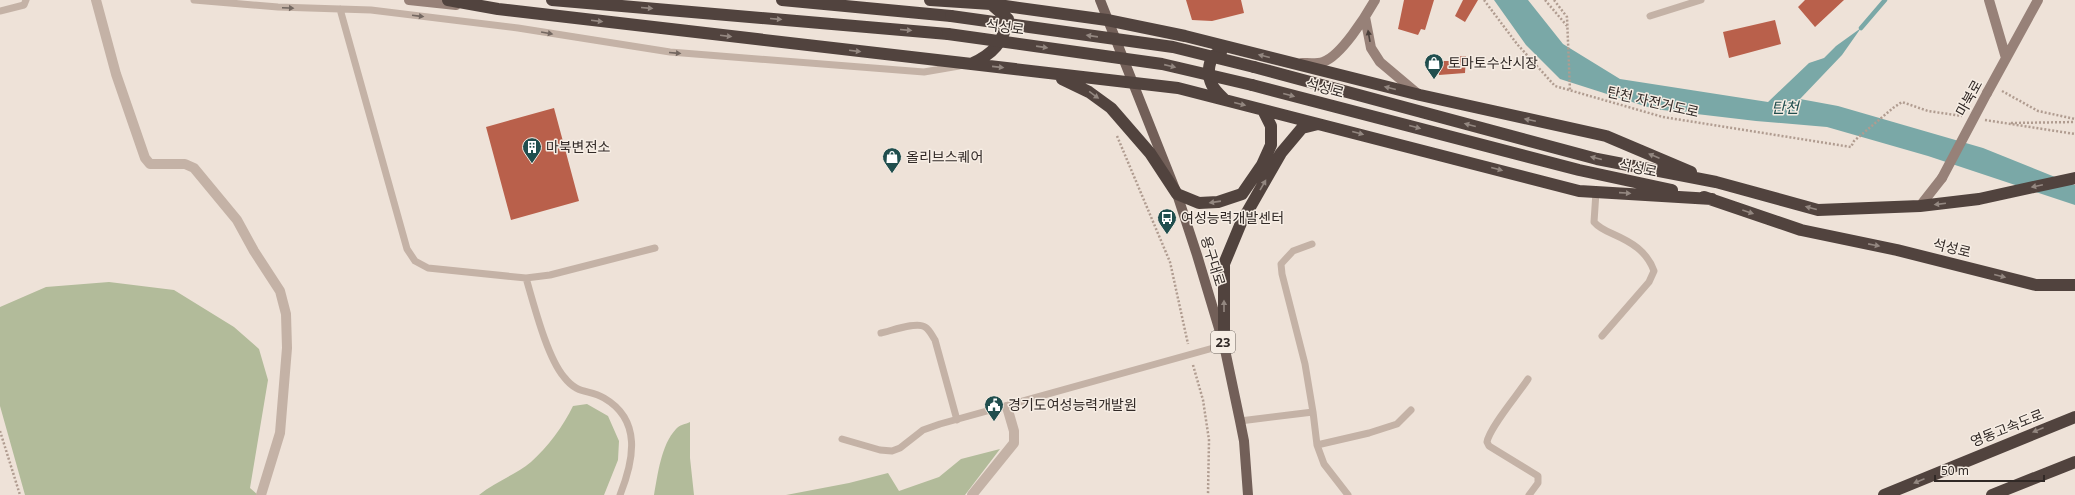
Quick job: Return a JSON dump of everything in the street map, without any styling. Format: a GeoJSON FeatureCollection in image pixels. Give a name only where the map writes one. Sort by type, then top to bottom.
{"type":"FeatureCollection","features":[{"type":"Feature","properties":{"kind":"highway"},"geometry":{"type":"LineString","coordinates":[[448,0],[498,9],[1133,84],[1178,88],[1579,190],[1712,199]]}},
{"type":"Feature","properties":{"kind":"highway","name":"석성로"},"geometry":{"type":"LineString","coordinates":[[552,0],[948,34],[1162,64],[1252,85],[1579,170],[1712,199],[1801,230],[1897,250],[2036,285],[2075,285]]}},
{"type":"Feature","properties":{"kind":"highway","name":"석성로"},"geometry":{"type":"LineString","coordinates":[[782,0],[951,16],[1173,47],[1254,67],[1598,159],[1716,182],[1818,210],[1920,206],[1979,199],[2075,178]]}},
{"type":"Feature","properties":{"kind":"highway"},"geometry":{"type":"LineString","coordinates":[[930,0],[990,4],[1107,20],[1185,36],[1420,96],[1606,136],[1716,182]]}},
{"type":"Feature","properties":{"kind":"highway"},"geometry":{"type":"LineString","coordinates":[[990,4],[1003,0]]}},
{"type":"Feature","properties":{"kind":"highway"},"geometry":{"type":"LineString","coordinates":[[970,64],[987,57],[994,51],[1006,31],[1008,19],[990,4]]}},
{"type":"Feature","properties":{"kind":"highway"},"geometry":{"type":"LineString","coordinates":[[1225,100],[1212,85],[1208,67],[1211,59],[1217,53],[1236,50]]}},
{"type":"Feature","properties":{"kind":"highway"},"geometry":{"type":"LineString","coordinates":[[1032,72],[1064,80],[1089,92],[1111,108],[1150,154],[1177,194],[1199,203],[1218,202],[1242,194],[1262,165],[1271,145],[1271,126],[1263,110]]}},
{"type":"Feature","properties":{"kind":"highway"},"geometry":{"type":"LineString","coordinates":[[1224,345],[1224,264],[1241,223],[1281,153],[1302,128],[1320,123]]}},
{"type":"Feature","properties":{"kind":"highway","name":"영동고속도로"},"geometry":{"type":"LineString","coordinates":[[1884,495],[2075,417]]}},
{"type":"Feature","properties":{"kind":"highway"},"geometry":{"type":"LineString","coordinates":[[1992,495],[2075,462]]}},
{"type":"Feature","properties":{"kind":"main road","name":"용구대로"},"geometry":{"type":"LineString","coordinates":[[1100,0],[1177,194],[1197,254],[1224,345],[1244,441],[1248,495]]}},
{"type":"Feature","properties":{"kind":"street"},"geometry":{"type":"LineString","coordinates":[[96,0],[116,74],[144,158],[150,164],[185,164],[194,168],[237,220],[254,251],[280,291],[286,314],[287,348],[280,433],[261,495]]}},
{"type":"Feature","properties":{"kind":"street"},"geometry":{"type":"LineString","coordinates":[[408,0],[498,9]]}},
{"type":"Feature","properties":{"kind":"street"},"geometry":{"type":"LineString","coordinates":[[1296,64],[1324,62],[1341,48],[1365,17],[1375,0]]}},
{"type":"Feature","properties":{"kind":"street"},"geometry":{"type":"LineString","coordinates":[[1988,0],[2006,58]]}},
{"type":"Feature","properties":{"kind":"street","name":"마북로"},"geometry":{"type":"LineString","coordinates":[[1920,206],[1942,178],[1989,88],[2038,0]]}},
{"type":"Feature","properties":{"kind":"street"},"geometry":{"type":"LineString","coordinates":[[1365,17],[1371,48],[1380,62],[1420,96]]}},
{"type":"Feature","properties":{"kind":"street"},"geometry":{"type":"LineString","coordinates":[[972,495],[1014,443],[1014,431],[1007,407]]}},
{"type":"Feature","properties":{"kind":"lane"},"geometry":{"type":"LineString","coordinates":[[0,11],[24,5],[26,0]]}},
{"type":"Feature","properties":{"kind":"lane"},"geometry":{"type":"LineString","coordinates":[[194,0],[278,7],[371,10],[518,28],[670,52],[924,72],[970,64]]}},
{"type":"Feature","properties":{"kind":"lane"},"geometry":{"type":"LineString","coordinates":[[1650,16],[1701,0]]}},
{"type":"Feature","properties":{"kind":"lane"},"geometry":{"type":"LineString","coordinates":[[340,9],[393,202],[407,249],[414,262],[428,268],[526,278],[550,275],[655,248]]}},
{"type":"Feature","properties":{"kind":"lane"},"geometry":{"type":"LineString","coordinates":[[1596,192],[1594,222],[1598,227],[1624,239],[1644,252],[1651,262],[1654,271],[1650,282],[1602,336]]}},
{"type":"Feature","properties":{"kind":"lane"},"geometry":{"type":"LineString","coordinates":[[1312,244],[1293,251],[1281,264],[1282,274],[1305,364],[1317,445],[1324,464],[1348,495]]}},
{"type":"Feature","properties":{"kind":"lane"},"geometry":{"type":"LineString","coordinates":[[526,278],[542,329],[563,376],[576,389],[602,397],[619,409],[632,434],[632,455],[620,495]]}},
{"type":"Feature","properties":{"kind":"lane"},"geometry":{"type":"LineString","coordinates":[[881,333],[917,324],[924,326],[930,332],[935,340],[957,420]]}},
{"type":"Feature","properties":{"kind":"lane"},"geometry":{"type":"LineString","coordinates":[[842,439],[880,450],[892,451],[900,448],[923,430],[1224,345]]}},
{"type":"Feature","properties":{"kind":"lane"},"geometry":{"type":"LineString","coordinates":[[1528,379],[1493,427],[1487,437],[1487,442],[1489,446],[1538,476],[1538,483],[1529,495]]}},
{"type":"Feature","properties":{"kind":"lane"},"geometry":{"type":"LineString","coordinates":[[1317,445],[1369,433],[1397,424],[1411,410]]}},
{"type":"Feature","properties":{"kind":"lane"},"geometry":{"type":"LineString","coordinates":[[1240,421],[1313,412]]}},
{"type":"Feature","properties":{"kind":"path","name":"탄천 자전거도로"},"geometry":{"type":"LineString","coordinates":[[1484,0],[1517,44],[1555,86],[1663,117],[1851,147],[1854,141],[1893,108]]}},
{"type":"Feature","properties":{"kind":"path"},"geometry":{"type":"LineString","coordinates":[[1545,0],[1568,27]]}},
{"type":"Feature","properties":{"kind":"path"},"geometry":{"type":"LineString","coordinates":[[1554,0],[1567,17],[1570,91]]}},
{"type":"Feature","properties":{"kind":"path"},"geometry":{"type":"LineString","coordinates":[[1989,88],[2038,110],[2075,119]]}},
{"type":"Feature","properties":{"kind":"path"},"geometry":{"type":"LineString","coordinates":[[2005,123],[2075,122]]}},
{"type":"Feature","properties":{"kind":"path"},"geometry":{"type":"LineString","coordinates":[[1117,135],[1170,262],[1190,354],[1203,400],[1209,440],[1208,495]]}},
{"type":"Feature","properties":{"kind":"path"},"geometry":{"type":"LineString","coordinates":[[0,431],[20,495]]}},
{"type":"Feature","properties":{"kind":"green space"},"geometry":{"type":"Polygon","coordinates":[[[109,282],[174,290],[234,327],[259,349],[268,380],[250,488],[258,495],[25,495],[0,406],[0,307],[46,287],[109,282]]]}},
{"type":"Feature","properties":{"kind":"green space"},"geometry":{"type":"Polygon","coordinates":[[[587,404],[608,416],[619,441],[618,460],[604,495],[479,495],[531,462],[555,436],[573,406],[587,404]]]}},
{"type":"Feature","properties":{"kind":"green space"},"geometry":{"type":"Polygon","coordinates":[[[690,422],[690,458],[694,495],[654,495],[661,460],[667,443],[677,428],[690,422]]]}},
{"type":"Feature","properties":{"kind":"green space"},"geometry":{"type":"Polygon","coordinates":[[[1000,449],[965,495],[786,495],[849,483],[888,473],[899,491],[939,477],[961,459],[1000,449]]]}},
{"type":"Feature","properties":{"kind":"water","name":"탄천"},"geometry":{"type":"Polygon","coordinates":[[[1494,0],[1528,0],[1563,44],[1620,79],[1768,102],[1809,63],[1824,58],[1836,46],[1861,28],[1842,55],[1800,99],[1838,106],[1983,148],[2075,185],[2075,205],[1928,156],[1827,127],[1756,121],[1654,109],[1560,79],[1526,45],[1494,0]]]}},
{"type":"Feature","properties":{"kind":"building"},"geometry":{"type":"Polygon","coordinates":[[[1186,0],[1241,0],[1244,13],[1212,21],[1192,20],[1186,0]]]}},
{"type":"Feature","properties":{"kind":"building"},"geometry":{"type":"Polygon","coordinates":[[[1404,0],[1434,0],[1425,30],[1421,29],[1418,35],[1398,29],[1404,0]]]}},
{"type":"Feature","properties":{"kind":"building"},"geometry":{"type":"Polygon","coordinates":[[[1463,0],[1478,0],[1465,22],[1455,16],[1463,0]]]}},
{"type":"Feature","properties":{"kind":"building"},"geometry":{"type":"Polygon","coordinates":[[[1805,0],[1844,0],[1815,27],[1798,7],[1805,0]]]}},
{"type":"Feature","properties":{"kind":"building"},"geometry":{"type":"Polygon","coordinates":[[[1775,20],[1781,44],[1729,58],[1723,32],[1775,20]]]}},
{"type":"Feature","properties":{"kind":"building"},"geometry":{"type":"Polygon","coordinates":[[[1466,56],[1465,73],[1439,75],[1438,61],[1450,61],[1450,57],[1466,56]]]}},
{"type":"Feature","properties":{"kind":"building","name":"마북변전소"},"geometry":{"type":"Polygon","coordinates":[[[554,108],[579,201],[511,220],[486,127],[554,108]]]}},
{"type":"Feature","properties":{"kind":"waterway"},"geometry":{"type":"LineString","coordinates":[[1861,28],[1885,0]]}},
{"type":"Feature","properties":{"kind":"place","name":"토마토수산시장"},"geometry":{"type":"Point","coordinates":[1434,80]}},
{"type":"Feature","properties":{"kind":"place","name":"마북변전소"},"geometry":{"type":"Point","coordinates":[532,164]}},
{"type":"Feature","properties":{"kind":"place","name":"올리브스퀘어"},"geometry":{"type":"Point","coordinates":[892,174]}},
{"type":"Feature","properties":{"kind":"place","name":"여성능력개발센터"},"geometry":{"type":"Point","coordinates":[1167,235]}},
{"type":"Feature","properties":{"kind":"place","name":"경기도여성능력개발원"},"geometry":{"type":"Point","coordinates":[994,422]}}]}
